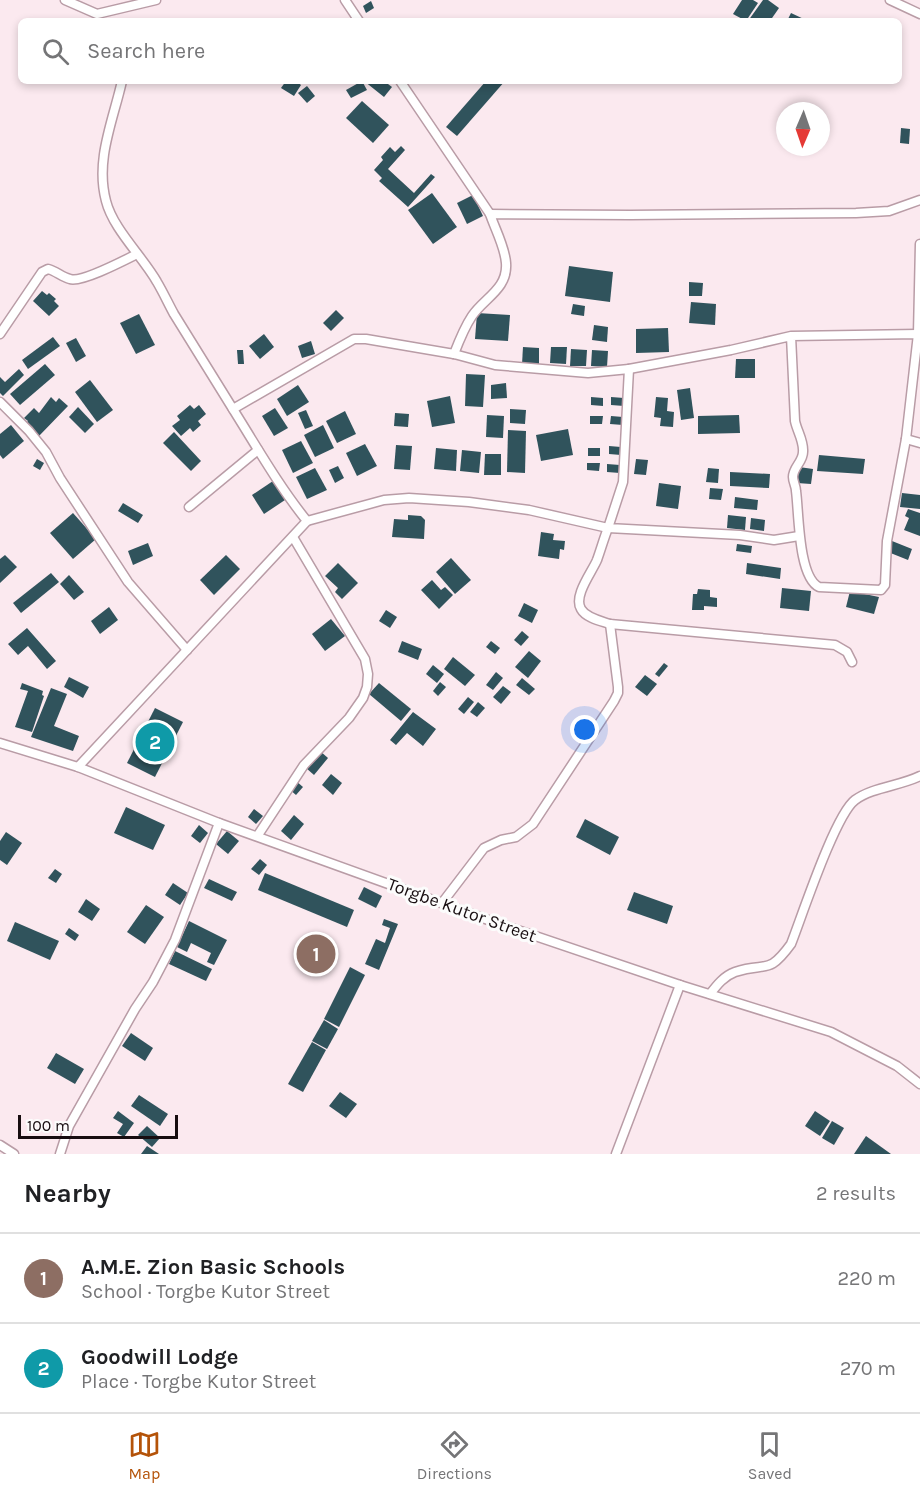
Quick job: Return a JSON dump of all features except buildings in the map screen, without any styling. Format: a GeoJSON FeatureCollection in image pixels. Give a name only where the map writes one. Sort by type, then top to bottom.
{"type":"FeatureCollection","features":[{"type":"Feature","properties":{"kind":"street"},"geometry":{"type":"LineString","coordinates":[[65,0],[99,17],[156,0]]}},
{"type":"Feature","properties":{"kind":"street"},"geometry":{"type":"LineString","coordinates":[[345,0],[357,18]]}},
{"type":"Feature","properties":{"kind":"street"},"geometry":{"type":"LineString","coordinates":[[890,0],[920,14]]}},
{"type":"Feature","properties":{"kind":"street"},"geometry":{"type":"LineString","coordinates":[[121,84],[115,112],[104,143],[102,165],[106,202],[122,233],[156,280],[173,312],[258,450],[292,503],[307,521]]}},
{"type":"Feature","properties":{"kind":"street"},"geometry":{"type":"LineString","coordinates":[[402,84],[490,214],[506,262],[505,275],[500,288],[470,319],[454,354]]}},
{"type":"Feature","properties":{"kind":"street"},"geometry":{"type":"LineString","coordinates":[[490,214],[856,213],[889,211],[920,200]]}},
{"type":"Feature","properties":{"kind":"street"},"geometry":{"type":"LineString","coordinates":[[792,336],[796,431],[804,450],[803,458],[793,474],[799,536],[809,578],[816,586],[875,591],[884,588],[887,541],[906,439],[919,334],[920,244]]}},
{"type":"Feature","properties":{"kind":"street"},"geometry":{"type":"LineString","coordinates":[[0,334],[42,272],[48,269],[53,270],[69,279],[76,280],[137,254]]}},
{"type":"Feature","properties":{"kind":"street"},"geometry":{"type":"LineString","coordinates":[[233,409],[354,339],[454,354],[495,365],[588,373],[629,369],[792,336],[919,334]]}},
{"type":"Feature","properties":{"kind":"street"},"geometry":{"type":"LineString","coordinates":[[629,369],[623,482],[596,561],[585,581],[579,600],[581,609],[590,617],[610,624],[835,645],[847,652],[852,662]]}},
{"type":"Feature","properties":{"kind":"street"},"geometry":{"type":"LineString","coordinates":[[0,402],[46,452],[60,478],[128,582],[187,650]]}},
{"type":"Feature","properties":{"kind":"street"},"geometry":{"type":"LineString","coordinates":[[906,439],[920,443]]}},
{"type":"Feature","properties":{"kind":"street"},"geometry":{"type":"LineString","coordinates":[[189,507],[258,450]]}},
{"type":"Feature","properties":{"kind":"street"},"geometry":{"type":"LineString","coordinates":[[78,767],[307,521],[384,500],[409,498],[469,502],[529,510],[608,528],[740,535],[774,540],[799,536]]}},
{"type":"Feature","properties":{"kind":"street"},"geometry":{"type":"LineString","coordinates":[[258,835],[304,765],[349,718],[363,698],[367,687],[368,674],[364,659],[293,537]]}},
{"type":"Feature","properties":{"kind":"street"},"geometry":{"type":"LineString","coordinates":[[442,903],[484,848],[492,843],[516,837],[533,824],[614,701],[618,687],[610,624]]}},
{"type":"Feature","properties":{"kind":"street","name":"Torgbe Kutor Street"},"geometry":{"type":"LineString","coordinates":[[0,743],[78,767],[219,823],[258,835],[442,903],[680,985],[831,1032],[897,1066],[919,1082]]}},
{"type":"Feature","properties":{"kind":"street"},"geometry":{"type":"LineString","coordinates":[[710,994],[723,978],[734,972],[766,968],[780,959],[791,944],[836,827],[849,805],[868,794],[920,776]]}},
{"type":"Feature","properties":{"kind":"street"},"geometry":{"type":"LineString","coordinates":[[60,1154],[69,1126],[175,940],[219,823]]}},
{"type":"Feature","properties":{"kind":"street"},"geometry":{"type":"LineString","coordinates":[[616,1154],[680,985]]}},
{"type":"Feature","properties":{"kind":"street"},"geometry":{"type":"LineString","coordinates":[[0,1145],[14,1154]]}},
{"type":"Feature","properties":{"kind":"place","name":"Goodwill Lodge"},"geometry":{"type":"Point","coordinates":[155,742]}},
{"type":"Feature","properties":{"kind":"place","name":"A.M.E. Zion Basic Schools"},"geometry":{"type":"Point","coordinates":[316,954]}}]}
